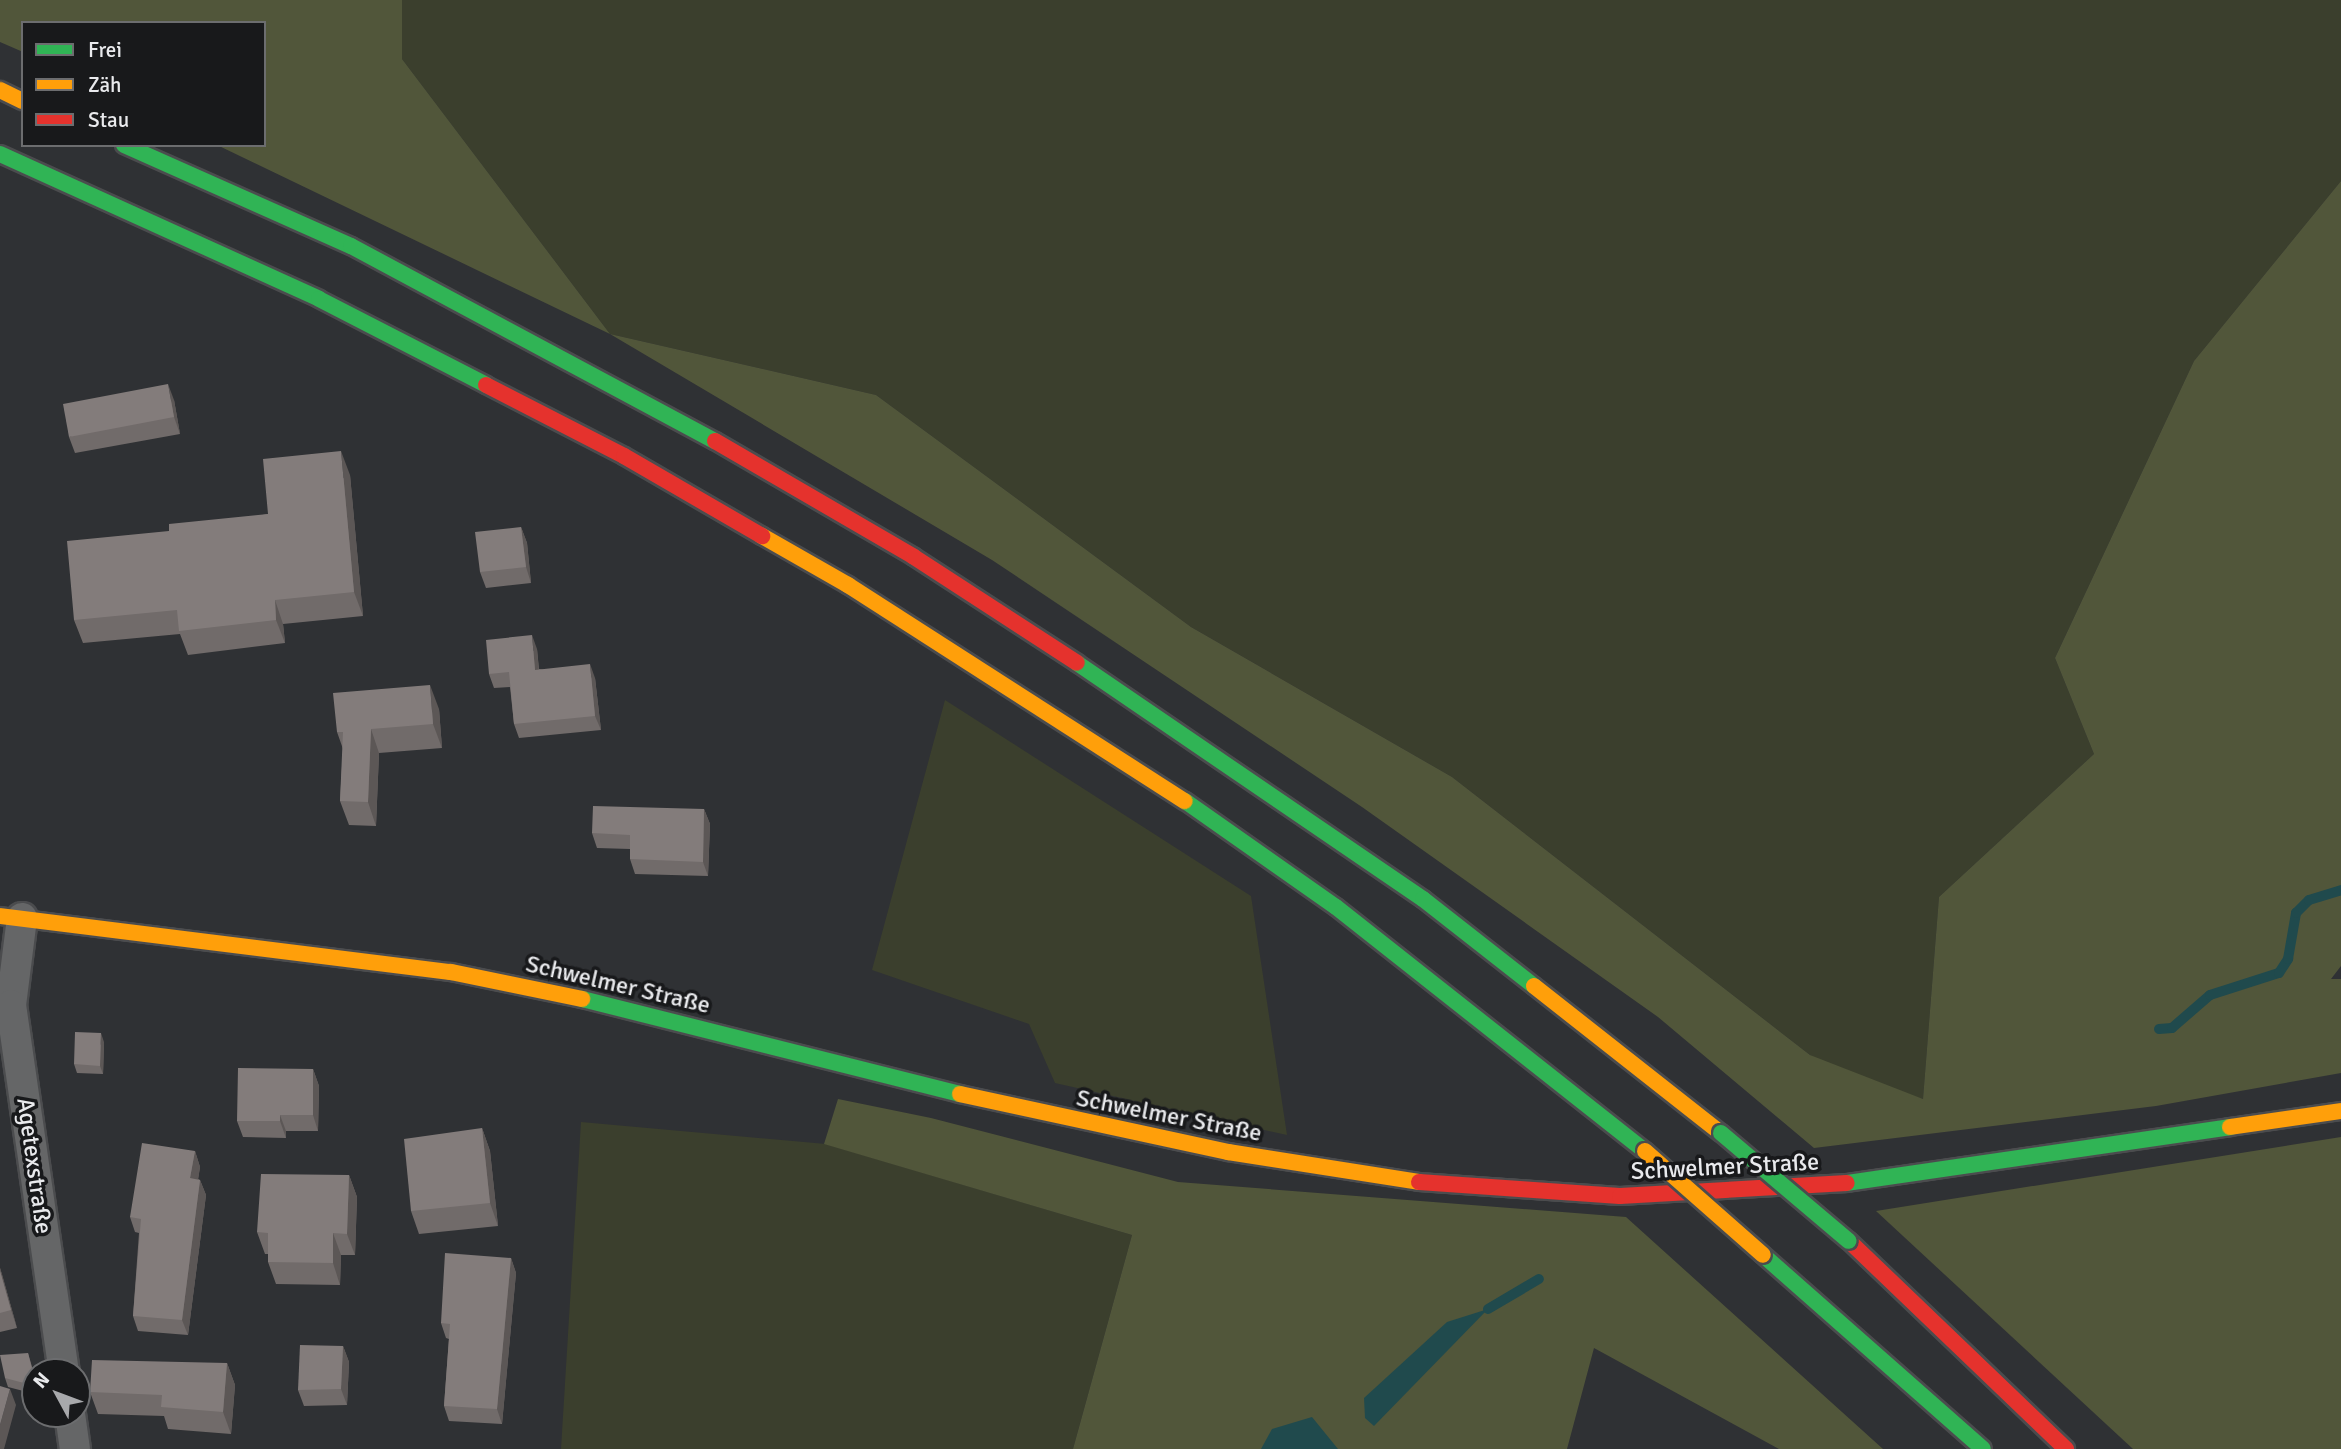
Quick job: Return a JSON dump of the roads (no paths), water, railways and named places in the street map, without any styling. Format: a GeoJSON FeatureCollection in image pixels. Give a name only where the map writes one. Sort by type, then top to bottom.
{"type":"FeatureCollection","features":[{"type":"Feature","properties":{"kind":"main road"},"geometry":{"type":"LineString","coordinates":[[0,90],[21,99]]}},
{"type":"Feature","properties":{"kind":"main road"},"geometry":{"type":"LineString","coordinates":[[128,147],[351,246],[640,398],[914,557],[1170,723],[1423,899],[1721,1133],[1849,1241],[2066,1449]]}},
{"type":"Feature","properties":{"kind":"main road"},"geometry":{"type":"LineString","coordinates":[[0,153],[319,299],[624,456],[848,585],[1137,768],[1336,907],[1645,1151],[1983,1449]]}},
{"type":"Feature","properties":{"kind":"main road","name":"Schwelmer Straße"},"geometry":{"type":"LineString","coordinates":[[11,917],[451,972],[619,1007],[1019,1109],[1176,1142],[1367,1177],[1502,1190],[1620,1196],[1858,1182],[2341,1111]]}},
{"type":"Feature","properties":{"kind":"street","name":"Agetexstraße"},"geometry":{"type":"LineString","coordinates":[[11,917],[11,1004],[62,1358]]}},
{"type":"Feature","properties":{"kind":"street"},"geometry":{"type":"LineString","coordinates":[[72,1428],[75,1449]]}},
{"type":"Feature","properties":{"kind":"water"},"geometry":{"type":"Polygon","coordinates":[[[1488,1309],[1374,1426],[1365,1418],[1364,1398],[1447,1322],[1488,1309]]]}},
{"type":"Feature","properties":{"kind":"water"},"geometry":{"type":"Polygon","coordinates":[[[1312,1417],[1338,1449],[1261,1449],[1272,1429],[1312,1417]]]}},
{"type":"Feature","properties":{"kind":"waterway"},"geometry":{"type":"LineString","coordinates":[[2159,1029],[2172,1028],[2210,995],[2279,973],[2288,959],[2296,913],[2309,900],[2341,890]]}},
{"type":"Feature","properties":{"kind":"waterway"},"geometry":{"type":"LineString","coordinates":[[1488,1309],[1539,1279]]}}]}
